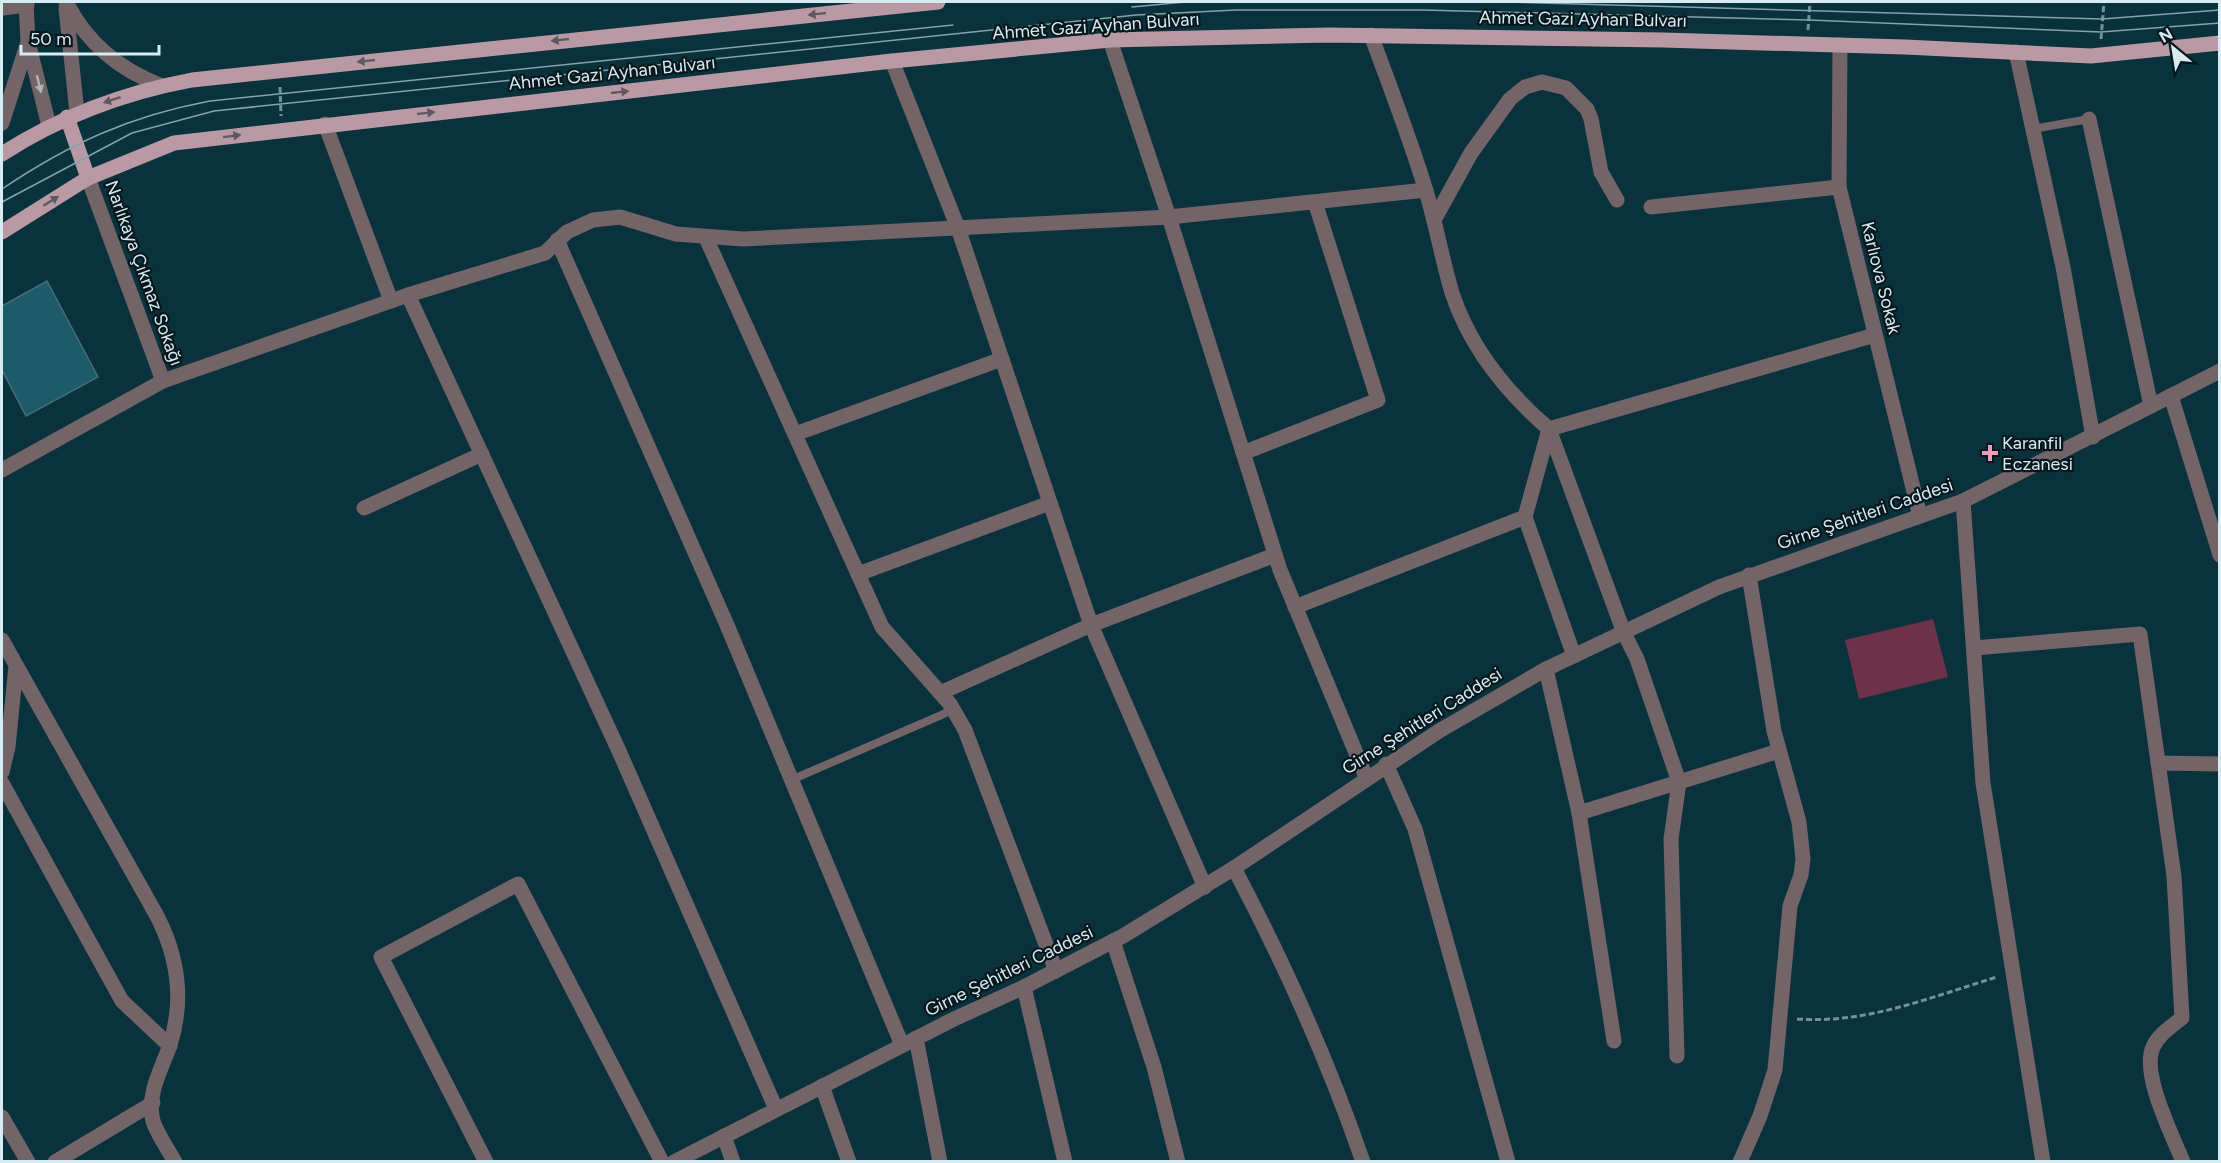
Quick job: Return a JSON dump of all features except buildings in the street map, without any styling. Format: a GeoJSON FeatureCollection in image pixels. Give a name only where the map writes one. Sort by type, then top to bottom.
{"type":"FeatureCollection","features":[{"type":"Feature","properties":{"kind":"main road"},"geometry":{"type":"LineString","coordinates":[[2,154],[72,115],[133,93],[162,86],[279,71],[938,2]]}},
{"type":"Feature","properties":{"kind":"main road","name":"Ahmet Gazi Ayhan Bulvarı"},"geometry":{"type":"LineString","coordinates":[[2,232],[88,178],[174,143],[892,61],[1110,40],[1371,35],[1807,44],[2100,55],[2220,44]]}},
{"type":"Feature","properties":{"kind":"main road"},"geometry":{"type":"LineString","coordinates":[[72,115],[88,178]]}},
{"type":"Feature","properties":{"kind":"street"},"geometry":{"type":"LineString","coordinates":[[65,2],[82,29],[104,53],[131,72],[162,86]]}},
{"type":"Feature","properties":{"kind":"street"},"geometry":{"type":"LineString","coordinates":[[65,2],[72,115]]}},
{"type":"Feature","properties":{"kind":"street"},"geometry":{"type":"LineString","coordinates":[[2,8],[26,3],[28,42],[49,126]]}},
{"type":"Feature","properties":{"kind":"street"},"geometry":{"type":"LineString","coordinates":[[1371,35],[1426,190],[1452,292],[1471,336],[1512,395],[1549,429],[1624,633],[1637,659],[1679,782],[1671,839],[1677,1056]]}},
{"type":"Feature","properties":{"kind":"street"},"geometry":{"type":"LineString","coordinates":[[1110,40],[1169,217],[1275,555],[1366,777]]}},
{"type":"Feature","properties":{"kind":"street"},"geometry":{"type":"LineString","coordinates":[[2,123],[28,42]]}},
{"type":"Feature","properties":{"kind":"street","name":"Karlıova Sokak"},"geometry":{"type":"LineString","coordinates":[[1840,45],[1839,187],[1920,516]]}},
{"type":"Feature","properties":{"kind":"street"},"geometry":{"type":"LineString","coordinates":[[2016,52],[2063,267],[2092,437]]}},
{"type":"Feature","properties":{"kind":"street"},"geometry":{"type":"LineString","coordinates":[[892,61],[958,228],[1091,625],[1205,887]]}},
{"type":"Feature","properties":{"kind":"street"},"geometry":{"type":"LineString","coordinates":[[1434,220],[1471,153],[1510,99],[1524,87],[1542,82],[1566,88],[1587,109],[1592,119],[1601,172],[1617,200]]}},
{"type":"Feature","properties":{"kind":"street"},"geometry":{"type":"LineString","coordinates":[[2089,118],[2151,406]]}},
{"type":"Feature","properties":{"kind":"street"},"geometry":{"type":"LineString","coordinates":[[325,124],[391,301]]}},
{"type":"Feature","properties":{"kind":"street","name":"Narlıkaya Çıkmaz Sokağı"},"geometry":{"type":"LineString","coordinates":[[88,178],[163,381]]}},
{"type":"Feature","properties":{"kind":"street"},"geometry":{"type":"LineString","coordinates":[[1651,207],[1839,187]]}},
{"type":"Feature","properties":{"kind":"street"},"geometry":{"type":"LineString","coordinates":[[2,470],[163,381],[408,295],[545,253],[557,240],[579,225],[592,220],[620,217],[657,230],[706,238],[742,239],[1169,217],[1426,190]]}},
{"type":"Feature","properties":{"kind":"street"},"geometry":{"type":"LineString","coordinates":[[1244,453],[1378,400],[1315,202]]}},
{"type":"Feature","properties":{"kind":"street"},"geometry":{"type":"LineString","coordinates":[[706,238],[882,627],[945,698],[965,730],[1056,971]]}},
{"type":"Feature","properties":{"kind":"street"},"geometry":{"type":"LineString","coordinates":[[557,240],[722,614],[902,1045]]}},
{"type":"Feature","properties":{"kind":"street"},"geometry":{"type":"LineString","coordinates":[[408,295],[624,762],[776,1109]]}},
{"type":"Feature","properties":{"kind":"street"},"geometry":{"type":"LineString","coordinates":[[1549,429],[1875,335]]}},
{"type":"Feature","properties":{"kind":"street"},"geometry":{"type":"LineString","coordinates":[[795,434],[1002,359]]}},
{"type":"Feature","properties":{"kind":"street","name":"Girne Şehitleri Caddesi"},"geometry":{"type":"LineString","coordinates":[[674,1161],[1113,941],[1205,887],[1386,764],[1474,709],[1546,669],[1749,575],[1964,501],[2220,371]]}},
{"type":"Feature","properties":{"kind":"street"},"geometry":{"type":"LineString","coordinates":[[2171,396],[2220,555]]}},
{"type":"Feature","properties":{"kind":"street"},"geometry":{"type":"LineString","coordinates":[[1549,429],[1526,517],[1574,656]]}},
{"type":"Feature","properties":{"kind":"street"},"geometry":{"type":"LineString","coordinates":[[364,508],[482,454]]}},
{"type":"Feature","properties":{"kind":"street"},"geometry":{"type":"LineString","coordinates":[[1964,501],[1983,783],[2043,1161]]}},
{"type":"Feature","properties":{"kind":"street"},"geometry":{"type":"LineString","coordinates":[[858,574],[1050,503]]}},
{"type":"Feature","properties":{"kind":"street"},"geometry":{"type":"LineString","coordinates":[[1295,607],[1526,517]]}},
{"type":"Feature","properties":{"kind":"street"},"geometry":{"type":"LineString","coordinates":[[945,698],[1091,625],[1275,555]]}},
{"type":"Feature","properties":{"kind":"street"},"geometry":{"type":"LineString","coordinates":[[1740,1161],[1760,1116],[1775,1070],[1790,906],[1801,875],[1803,859],[1799,822],[1779,750],[1749,575]]}},
{"type":"Feature","properties":{"kind":"street"},"geometry":{"type":"LineString","coordinates":[[1974,648],[2140,634],[2174,876],[2182,1018],[2153,1046],[2149,1066],[2183,1161]]}},
{"type":"Feature","properties":{"kind":"street"},"geometry":{"type":"LineString","coordinates":[[2,640],[165,932],[178,984],[176,1019],[170,1046],[155,1085],[153,1120],[175,1161]]}},
{"type":"Feature","properties":{"kind":"street"},"geometry":{"type":"LineString","coordinates":[[2,772],[7,756],[16,666]]}},
{"type":"Feature","properties":{"kind":"street"},"geometry":{"type":"LineString","coordinates":[[1546,669],[1579,813],[1614,1041]]}},
{"type":"Feature","properties":{"kind":"street"},"geometry":{"type":"LineString","coordinates":[[1579,813],[1779,750]]}},
{"type":"Feature","properties":{"kind":"street"},"geometry":{"type":"LineString","coordinates":[[2158,763],[2220,764]]}},
{"type":"Feature","properties":{"kind":"street"},"geometry":{"type":"LineString","coordinates":[[1386,764],[1415,829],[1508,1161]]}},
{"type":"Feature","properties":{"kind":"street"},"geometry":{"type":"LineString","coordinates":[[2,783],[122,1001],[170,1046]]}},
{"type":"Feature","properties":{"kind":"street"},"geometry":{"type":"LineString","coordinates":[[1234,868],[1297,993],[1363,1161]]}},
{"type":"Feature","properties":{"kind":"street"},"geometry":{"type":"LineString","coordinates":[[486,1161],[381,957],[518,884],[662,1161]]}},
{"type":"Feature","properties":{"kind":"street"},"geometry":{"type":"LineString","coordinates":[[1113,941],[1154,1067],[1178,1161]]}},
{"type":"Feature","properties":{"kind":"street"},"geometry":{"type":"LineString","coordinates":[[1024,987],[1065,1161]]}},
{"type":"Feature","properties":{"kind":"street"},"geometry":{"type":"LineString","coordinates":[[916,1038],[940,1161]]}},
{"type":"Feature","properties":{"kind":"street"},"geometry":{"type":"LineString","coordinates":[[822,1086],[849,1161]]}},
{"type":"Feature","properties":{"kind":"street"},"geometry":{"type":"LineString","coordinates":[[55,1161],[153,1103]]}},
{"type":"Feature","properties":{"kind":"street"},"geometry":{"type":"LineString","coordinates":[[2,1117],[28,1161]]}},
{"type":"Feature","properties":{"kind":"street"},"geometry":{"type":"LineString","coordinates":[[724,1136],[733,1161]]}},
{"type":"Feature","properties":{"kind":"lane"},"geometry":{"type":"LineString","coordinates":[[2033,129],[2089,118]]}},
{"type":"Feature","properties":{"kind":"lane"},"geometry":{"type":"LineString","coordinates":[[791,780],[946,712],[945,698]]}},
{"type":"Feature","properties":{"kind":"path"},"geometry":{"type":"LineString","coordinates":[[1807,44],[1810,2]]}},
{"type":"Feature","properties":{"kind":"path"},"geometry":{"type":"LineString","coordinates":[[2100,55],[2104,2]]}},
{"type":"Feature","properties":{"kind":"path"},"geometry":{"type":"LineString","coordinates":[[279,71],[281,130]]}},
{"type":"Feature","properties":{"kind":"path"},"geometry":{"type":"LineString","coordinates":[[1780,1018],[1823,1019],[1868,1015],[2013,972]]}},
{"type":"Feature","properties":{"kind":"shaded area"},"geometry":{"type":"Polygon","coordinates":[[[1933,619],[1948,677],[1859,699],[1845,640],[1933,619]]]}},
{"type":"Feature","properties":{"kind":"tram line"},"geometry":{"type":"LineString","coordinates":[[1132,7],[1185,2]]}},
{"type":"Feature","properties":{"kind":"tram line"},"geometry":{"type":"LineString","coordinates":[[1507,2],[2102,19],[2220,10]]}},
{"type":"Feature","properties":{"kind":"tram line"},"geometry":{"type":"LineString","coordinates":[[2,202],[132,133],[214,111],[1136,15],[1236,10],[1423,10],[1809,20],[2101,32],[2220,23]]}},
{"type":"Feature","properties":{"kind":"tram line"},"geometry":{"type":"LineString","coordinates":[[2,189],[51,158],[101,134],[153,115],[210,101],[953,25]]}},
{"type":"Feature","properties":{"kind":"place","name":"Karanfil Eczanesi"},"geometry":{"type":"Point","coordinates":[1990,453]}}]}
